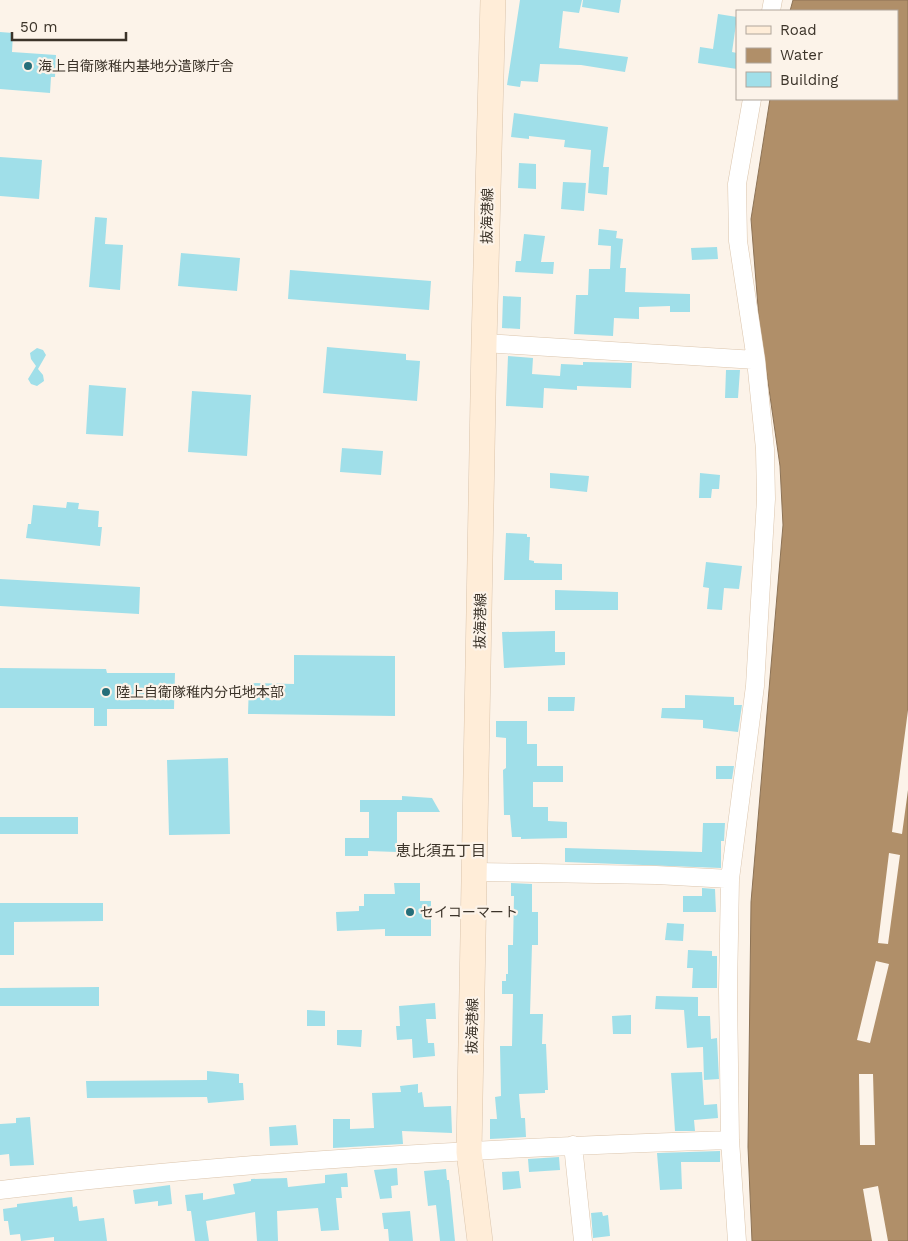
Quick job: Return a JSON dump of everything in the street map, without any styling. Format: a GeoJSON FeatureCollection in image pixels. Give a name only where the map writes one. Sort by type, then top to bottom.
{"type":"FeatureCollection","features":[{"type":"Feature","properties":{"kind":"main road","name":"抜海港線"},"geometry":{"type":"LineString","coordinates":[[480,1241],[469,1152],[484,343],[493,0]]}},
{"type":"Feature","properties":{"kind":"street"},"geometry":{"type":"LineString","coordinates":[[737,1241],[730,1140],[728,990],[730,879],[755,686],[766,499],[765,449],[756,360],[738,241],[737,194],[745,130],[752,100]]}},
{"type":"Feature","properties":{"kind":"street"},"geometry":{"type":"LineString","coordinates":[[484,343],[756,360]]}},
{"type":"Feature","properties":{"kind":"street"},"geometry":{"type":"LineString","coordinates":[[475,872],[656,875],[730,879]]}},
{"type":"Feature","properties":{"kind":"street"},"geometry":{"type":"LineString","coordinates":[[0,1190],[258,1166],[573,1145],[730,1140]]}},
{"type":"Feature","properties":{"kind":"street"},"geometry":{"type":"LineString","coordinates":[[573,1145],[583,1241]]}},
{"type":"Feature","properties":{"kind":"water"},"geometry":{"type":"Polygon","coordinates":[[[793,0],[908,0],[908,1241],[752,1241],[748,1147],[751,902],[783,525],[780,466],[759,319],[751,219],[770,100],[898,100],[898,10],[790,10],[793,0]]]}},
{"type":"Feature","properties":{"kind":"pier"},"geometry":{"type":"Polygon","coordinates":[[[908,710],[908,790],[902,834],[892,832],[908,710]]]}},
{"type":"Feature","properties":{"kind":"pier"},"geometry":{"type":"Polygon","coordinates":[[[889,853],[900,855],[888,944],[878,943],[889,853]]]}},
{"type":"Feature","properties":{"kind":"pier"},"geometry":{"type":"Polygon","coordinates":[[[876,961],[889,964],[870,1043],[857,1040],[876,961]]]}},
{"type":"Feature","properties":{"kind":"pier"},"geometry":{"type":"Polygon","coordinates":[[[859,1074],[873,1074],[875,1145],[860,1145],[859,1074]]]}},
{"type":"Feature","properties":{"kind":"pier"},"geometry":{"type":"Polygon","coordinates":[[[878,1186],[888,1241],[872,1241],[863,1189],[878,1186]]]}},
{"type":"Feature","properties":{"kind":"building"},"geometry":{"type":"Polygon","coordinates":[[[520,0],[582,0],[579,13],[563,11],[559,48],[628,57],[625,72],[581,65],[540,64],[538,82],[521,81],[520,87],[507,85],[520,0]]]}},
{"type":"Feature","properties":{"kind":"building"},"geometry":{"type":"Polygon","coordinates":[[[583,0],[621,0],[619,13],[582,7],[583,0]]]}},
{"type":"Feature","properties":{"kind":"building"},"geometry":{"type":"Polygon","coordinates":[[[718,14],[736,17],[732,52],[736,53],[736,69],[698,63],[700,47],[713,49],[718,14]]]}},
{"type":"Feature","properties":{"kind":"building","name":"海上自衛隊稚内基地分遣隊庁舎"},"geometry":{"type":"Polygon","coordinates":[[[0,32],[13,33],[12,52],[56,55],[55,77],[51,77],[50,93],[0,89],[0,32]]]}},
{"type":"Feature","properties":{"kind":"building"},"geometry":{"type":"Polygon","coordinates":[[[514,113],[608,127],[603,167],[609,167],[607,195],[588,193],[591,150],[564,147],[565,140],[529,136],[529,139],[511,137],[514,113]]]}},
{"type":"Feature","properties":{"kind":"building"},"geometry":{"type":"Polygon","coordinates":[[[0,157],[42,160],[39,199],[0,196],[0,157]]]}},
{"type":"Feature","properties":{"kind":"building"},"geometry":{"type":"Polygon","coordinates":[[[519,163],[536,164],[536,189],[518,188],[519,163]]]}},
{"type":"Feature","properties":{"kind":"building"},"geometry":{"type":"Polygon","coordinates":[[[563,182],[586,183],[584,211],[561,209],[563,182]]]}},
{"type":"Feature","properties":{"kind":"building"},"geometry":{"type":"Polygon","coordinates":[[[95,217],[107,218],[105,244],[123,245],[120,290],[89,287],[95,217]]]}},
{"type":"Feature","properties":{"kind":"building"},"geometry":{"type":"Polygon","coordinates":[[[599,229],[617,231],[616,238],[623,239],[620,268],[626,268],[625,292],[690,294],[690,312],[670,312],[670,306],[639,307],[639,319],[614,318],[613,336],[574,334],[576,295],[588,295],[589,269],[610,269],[611,246],[598,245],[599,229]]]}},
{"type":"Feature","properties":{"kind":"building"},"geometry":{"type":"Polygon","coordinates":[[[524,234],[545,236],[541,262],[554,262],[553,274],[515,272],[516,261],[521,261],[524,234]]]}},
{"type":"Feature","properties":{"kind":"building"},"geometry":{"type":"Polygon","coordinates":[[[717,247],[718,259],[692,260],[691,248],[717,247]]]}},
{"type":"Feature","properties":{"kind":"building"},"geometry":{"type":"Polygon","coordinates":[[[181,253],[240,258],[237,291],[178,286],[181,253]]]}},
{"type":"Feature","properties":{"kind":"building"},"geometry":{"type":"Polygon","coordinates":[[[290,270],[431,281],[429,310],[288,299],[290,270]]]}},
{"type":"Feature","properties":{"kind":"building"},"geometry":{"type":"Polygon","coordinates":[[[503,296],[521,297],[520,329],[502,328],[503,296]]]}},
{"type":"Feature","properties":{"kind":"building"},"geometry":{"type":"Polygon","coordinates":[[[327,347],[406,354],[406,360],[420,361],[417,401],[323,393],[327,347]]]}},
{"type":"Feature","properties":{"kind":"building"},"geometry":{"type":"Polygon","coordinates":[[[37,348],[43,350],[46,355],[38,369],[43,375],[44,381],[37,386],[31,384],[28,379],[36,366],[31,359],[30,353],[37,348]]]}},
{"type":"Feature","properties":{"kind":"building"},"geometry":{"type":"Polygon","coordinates":[[[508,356],[533,358],[532,374],[560,376],[561,364],[583,365],[583,362],[632,363],[631,388],[577,386],[577,390],[544,388],[543,408],[506,406],[508,356]]]}},
{"type":"Feature","properties":{"kind":"building"},"geometry":{"type":"Polygon","coordinates":[[[726,370],[740,370],[738,398],[725,398],[726,370]]]}},
{"type":"Feature","properties":{"kind":"building"},"geometry":{"type":"Polygon","coordinates":[[[89,385],[126,388],[123,436],[86,434],[89,385]]]}},
{"type":"Feature","properties":{"kind":"building"},"geometry":{"type":"Polygon","coordinates":[[[192,391],[251,395],[247,456],[188,452],[192,391]]]}},
{"type":"Feature","properties":{"kind":"building"},"geometry":{"type":"Polygon","coordinates":[[[342,448],[383,451],[381,475],[340,472],[342,448]]]}},
{"type":"Feature","properties":{"kind":"building"},"geometry":{"type":"Polygon","coordinates":[[[550,473],[589,476],[587,492],[550,488],[550,473]]]}},
{"type":"Feature","properties":{"kind":"building"},"geometry":{"type":"Polygon","coordinates":[[[700,473],[720,475],[719,489],[712,489],[711,498],[699,498],[700,473]]]}},
{"type":"Feature","properties":{"kind":"building"},"geometry":{"type":"Polygon","coordinates":[[[67,502],[79,503],[78,509],[99,511],[98,527],[102,527],[100,546],[26,538],[28,524],[31,524],[33,505],[66,508],[67,502]]]}},
{"type":"Feature","properties":{"kind":"building"},"geometry":{"type":"Polygon","coordinates":[[[506,533],[527,534],[527,537],[530,537],[529,560],[534,561],[534,563],[562,564],[562,580],[504,580],[506,533]]]}},
{"type":"Feature","properties":{"kind":"building"},"geometry":{"type":"Polygon","coordinates":[[[706,562],[742,566],[739,589],[724,588],[722,610],[707,609],[709,588],[703,587],[706,562]]]}},
{"type":"Feature","properties":{"kind":"building"},"geometry":{"type":"Polygon","coordinates":[[[0,579],[140,587],[139,614],[0,606],[0,579]]]}},
{"type":"Feature","properties":{"kind":"building"},"geometry":{"type":"Polygon","coordinates":[[[555,590],[618,592],[618,610],[555,610],[555,590]]]}},
{"type":"Feature","properties":{"kind":"building"},"geometry":{"type":"Polygon","coordinates":[[[555,631],[555,652],[565,652],[565,665],[504,668],[502,632],[555,631]]]}},
{"type":"Feature","properties":{"kind":"building"},"geometry":{"type":"Polygon","coordinates":[[[294,655],[395,656],[395,716],[248,714],[249,683],[294,684],[294,655]]]}},
{"type":"Feature","properties":{"kind":"building"},"geometry":{"type":"Polygon","coordinates":[[[0,668],[106,669],[107,673],[175,673],[174,709],[107,709],[107,726],[94,726],[94,708],[0,708],[0,668]]]}},
{"type":"Feature","properties":{"kind":"building"},"geometry":{"type":"Polygon","coordinates":[[[685,695],[734,697],[734,705],[742,705],[738,732],[703,728],[703,720],[661,718],[662,708],[685,708],[685,695]]]}},
{"type":"Feature","properties":{"kind":"building"},"geometry":{"type":"Polygon","coordinates":[[[548,697],[575,697],[574,711],[548,711],[548,697]]]}},
{"type":"Feature","properties":{"kind":"building"},"geometry":{"type":"Polygon","coordinates":[[[496,721],[527,721],[527,744],[537,744],[537,766],[563,766],[563,782],[533,782],[533,807],[548,807],[548,821],[567,822],[567,838],[521,839],[521,837],[512,837],[510,815],[504,815],[503,770],[506,768],[506,738],[496,737],[496,721]]]}},
{"type":"Feature","properties":{"kind":"building"},"geometry":{"type":"Polygon","coordinates":[[[228,758],[230,834],[169,835],[167,760],[228,758]]]}},
{"type":"Feature","properties":{"kind":"building"},"geometry":{"type":"Polygon","coordinates":[[[716,766],[734,766],[732,779],[716,779],[716,766]]]}},
{"type":"Feature","properties":{"kind":"building"},"geometry":{"type":"Polygon","coordinates":[[[402,796],[432,798],[440,812],[397,812],[397,852],[368,851],[368,856],[345,856],[345,838],[369,838],[369,812],[360,812],[360,800],[402,800],[402,796]]]}},
{"type":"Feature","properties":{"kind":"building"},"geometry":{"type":"Polygon","coordinates":[[[0,817],[78,817],[78,834],[0,834],[0,817]]]}},
{"type":"Feature","properties":{"kind":"building"},"geometry":{"type":"Polygon","coordinates":[[[703,823],[725,823],[724,841],[721,841],[721,868],[565,862],[565,848],[702,852],[703,823]]]}},
{"type":"Feature","properties":{"kind":"building"},"geometry":{"type":"Polygon","coordinates":[[[394,883],[420,883],[420,901],[431,901],[431,936],[385,936],[385,929],[337,931],[336,912],[359,911],[359,906],[364,906],[364,894],[395,894],[394,883]]]}},
{"type":"Feature","properties":{"kind":"building"},"geometry":{"type":"Polygon","coordinates":[[[511,883],[532,884],[532,912],[538,912],[538,945],[532,945],[530,1014],[543,1014],[542,1044],[546,1044],[548,1090],[545,1090],[545,1093],[519,1094],[521,1118],[525,1118],[526,1137],[490,1139],[490,1119],[497,1119],[495,1097],[501,1096],[500,1046],[512,1046],[513,994],[502,994],[502,981],[506,981],[506,974],[508,974],[508,945],[513,945],[514,896],[511,896],[511,883]]]}},
{"type":"Feature","properties":{"kind":"building"},"geometry":{"type":"Polygon","coordinates":[[[702,888],[715,889],[716,912],[683,912],[683,896],[702,896],[702,888]]]}},
{"type":"Feature","properties":{"kind":"building"},"geometry":{"type":"Polygon","coordinates":[[[0,903],[103,903],[103,921],[14,922],[14,955],[0,955],[0,903]]]}},
{"type":"Feature","properties":{"kind":"building"},"geometry":{"type":"Polygon","coordinates":[[[667,923],[684,924],[683,941],[665,940],[667,923]]]}},
{"type":"Feature","properties":{"kind":"building"},"geometry":{"type":"Polygon","coordinates":[[[688,950],[712,951],[712,956],[717,956],[717,988],[692,988],[693,968],[687,968],[688,950]]]}},
{"type":"Feature","properties":{"kind":"building"},"geometry":{"type":"Polygon","coordinates":[[[99,987],[99,1006],[0,1006],[0,988],[99,987]]]}},
{"type":"Feature","properties":{"kind":"building"},"geometry":{"type":"Polygon","coordinates":[[[656,996],[698,997],[698,1016],[710,1016],[711,1039],[717,1038],[719,1079],[704,1080],[703,1047],[687,1048],[684,1010],[655,1009],[656,996]]]}},
{"type":"Feature","properties":{"kind":"building"},"geometry":{"type":"Polygon","coordinates":[[[435,1003],[436,1019],[426,1019],[428,1043],[434,1043],[435,1056],[413,1058],[412,1039],[397,1040],[396,1026],[400,1026],[399,1006],[435,1003]]]}},
{"type":"Feature","properties":{"kind":"building"},"geometry":{"type":"Polygon","coordinates":[[[307,1010],[325,1011],[325,1026],[307,1026],[307,1010]]]}},
{"type":"Feature","properties":{"kind":"building"},"geometry":{"type":"Polygon","coordinates":[[[631,1015],[631,1034],[613,1034],[612,1016],[631,1015]]]}},
{"type":"Feature","properties":{"kind":"building"},"geometry":{"type":"Polygon","coordinates":[[[337,1030],[362,1030],[361,1047],[337,1045],[337,1030]]]}},
{"type":"Feature","properties":{"kind":"building"},"geometry":{"type":"Polygon","coordinates":[[[207,1071],[239,1074],[239,1083],[243,1083],[244,1100],[208,1103],[207,1097],[87,1098],[86,1081],[207,1080],[207,1071]]]}},
{"type":"Feature","properties":{"kind":"building"},"geometry":{"type":"Polygon","coordinates":[[[702,1072],[704,1105],[717,1104],[718,1118],[694,1120],[695,1131],[675,1131],[671,1073],[702,1072]]]}},
{"type":"Feature","properties":{"kind":"building"},"geometry":{"type":"Polygon","coordinates":[[[418,1084],[418,1093],[422,1092],[424,1107],[451,1106],[452,1133],[402,1131],[403,1144],[333,1148],[333,1119],[350,1119],[350,1129],[374,1128],[372,1093],[401,1092],[400,1086],[418,1084]]]}},
{"type":"Feature","properties":{"kind":"building"},"geometry":{"type":"Polygon","coordinates":[[[30,1117],[34,1165],[10,1166],[9,1154],[0,1155],[0,1124],[16,1123],[16,1118],[30,1117]]]}},
{"type":"Feature","properties":{"kind":"building"},"geometry":{"type":"Polygon","coordinates":[[[296,1125],[298,1145],[270,1146],[269,1127],[296,1125]]]}},
{"type":"Feature","properties":{"kind":"building"},"geometry":{"type":"Polygon","coordinates":[[[720,1151],[720,1162],[681,1162],[682,1189],[660,1190],[657,1153],[720,1151]]]}},
{"type":"Feature","properties":{"kind":"building"},"geometry":{"type":"Polygon","coordinates":[[[559,1157],[560,1170],[529,1172],[528,1159],[559,1157]]]}},
{"type":"Feature","properties":{"kind":"building"},"geometry":{"type":"Polygon","coordinates":[[[397,1168],[398,1185],[391,1186],[392,1198],[380,1199],[374,1170],[397,1168]]]}},
{"type":"Feature","properties":{"kind":"building"},"geometry":{"type":"Polygon","coordinates":[[[446,1169],[447,1180],[449,1180],[455,1241],[440,1241],[436,1205],[428,1206],[424,1171],[446,1169]]]}},
{"type":"Feature","properties":{"kind":"building"},"geometry":{"type":"Polygon","coordinates":[[[519,1171],[521,1188],[503,1190],[502,1172],[519,1171]]]}},
{"type":"Feature","properties":{"kind":"building"},"geometry":{"type":"Polygon","coordinates":[[[347,1173],[348,1187],[341,1187],[342,1198],[336,1198],[339,1230],[321,1231],[318,1208],[277,1211],[278,1241],[257,1241],[255,1212],[206,1221],[209,1241],[195,1241],[191,1211],[187,1211],[185,1195],[203,1193],[203,1200],[235,1194],[233,1184],[251,1181],[251,1179],[287,1178],[288,1187],[325,1183],[325,1175],[347,1173]]]}},
{"type":"Feature","properties":{"kind":"building"},"geometry":{"type":"Polygon","coordinates":[[[170,1185],[172,1204],[158,1206],[158,1201],[135,1204],[133,1190],[170,1185]]]}},
{"type":"Feature","properties":{"kind":"building"},"geometry":{"type":"Polygon","coordinates":[[[72,1197],[73,1207],[77,1206],[79,1221],[104,1218],[107,1241],[54,1241],[54,1237],[21,1241],[20,1234],[10,1235],[8,1221],[4,1221],[3,1209],[17,1207],[17,1204],[72,1197]]]}},
{"type":"Feature","properties":{"kind":"building"},"geometry":{"type":"Polygon","coordinates":[[[410,1211],[413,1241],[389,1241],[388,1229],[384,1229],[382,1213],[410,1211]]]}},
{"type":"Feature","properties":{"kind":"building"},"geometry":{"type":"Polygon","coordinates":[[[602,1212],[603,1216],[608,1215],[610,1236],[593,1238],[591,1213],[602,1212]]]}},
{"type":"Feature","properties":{"kind":"place","name":"海上自衛隊稚内基地分遣隊庁舎"},"geometry":{"type":"Point","coordinates":[28,66]}},
{"type":"Feature","properties":{"kind":"place","name":"陸上自衛隊稚内分屯地本部"},"geometry":{"type":"Point","coordinates":[106,692]}},
{"type":"Feature","properties":{"kind":"place","name":"セイコーマート"},"geometry":{"type":"Point","coordinates":[410,912]}},
{"type":"Feature","properties":{"kind":"district","name":"恵比須五丁目"},"geometry":{"type":"Point","coordinates":[441,851]}}]}
